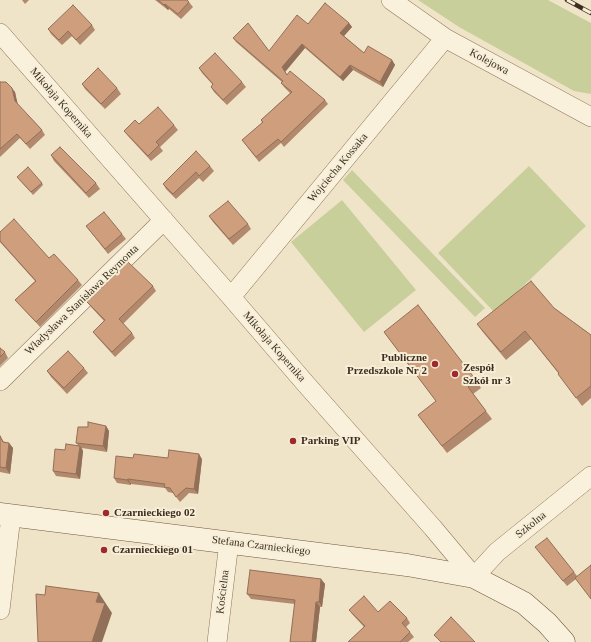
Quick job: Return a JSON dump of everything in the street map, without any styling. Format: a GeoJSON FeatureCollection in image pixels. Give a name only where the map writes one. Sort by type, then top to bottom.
{"type":"FeatureCollection","features":[{"type":"Feature","properties":{"kind":"street","name":"Kolejowa"},"geometry":{"type":"LineString","coordinates":[[391,0],[445,38],[591,116]]}},
{"type":"Feature","properties":{"kind":"street","name":"Mikołaja Kopernika"},"geometry":{"type":"LineString","coordinates":[[0,33],[300,378],[433,528],[474,577],[524,603],[548,623],[564,642]]}},
{"type":"Feature","properties":{"kind":"street","name":"Wojciecha Kossaka"},"geometry":{"type":"LineString","coordinates":[[231,297],[445,38]]}},
{"type":"Feature","properties":{"kind":"street","name":"Władysława Stanisława Reymonta"},"geometry":{"type":"LineString","coordinates":[[0,381],[164,220]]}},
{"type":"Feature","properties":{"kind":"street","name":"Szkolna"},"geometry":{"type":"LineString","coordinates":[[474,577],[497,552],[591,476]]}},
{"type":"Feature","properties":{"kind":"street","name":"Stefana Czarnieckiego"},"geometry":{"type":"LineString","coordinates":[[6,515],[407,565],[474,577]]}},
{"type":"Feature","properties":{"kind":"street"},"geometry":{"type":"LineString","coordinates":[[0,610],[6,515]]}},
{"type":"Feature","properties":{"kind":"street","name":"Kościelna"},"geometry":{"type":"LineString","coordinates":[[217,642],[229,542]]}},
{"type":"Feature","properties":{"kind":"green space"},"geometry":{"type":"Polygon","coordinates":[[[418,0],[548,0],[591,23],[591,94],[574,91],[459,27],[418,0]]]}},
{"type":"Feature","properties":{"kind":"green space"},"geometry":{"type":"Polygon","coordinates":[[[529,166],[586,226],[495,313],[438,253],[529,166]]]}},
{"type":"Feature","properties":{"kind":"green space"},"geometry":{"type":"Polygon","coordinates":[[[352,170],[485,308],[475,317],[343,180],[352,170]]]}},
{"type":"Feature","properties":{"kind":"green space"},"geometry":{"type":"Polygon","coordinates":[[[342,200],[416,290],[364,332],[291,242],[342,200]]]}},
{"type":"Feature","properties":{"kind":"building"},"geometry":{"type":"Polygon","coordinates":[[[158,0],[187,0],[189,2],[178,14],[158,0]]]}},
{"type":"Feature","properties":{"kind":"building"},"geometry":{"type":"Polygon","coordinates":[[[325,3],[349,23],[340,33],[364,53],[368,46],[392,60],[380,82],[350,65],[340,77],[302,44],[282,67],[287,75],[290,71],[325,100],[281,142],[278,139],[256,157],[242,140],[263,122],[261,120],[292,92],[281,83],[283,81],[233,38],[248,23],[269,51],[297,15],[308,24],[325,3]]]}},
{"type":"Feature","properties":{"kind":"building"},"geometry":{"type":"Polygon","coordinates":[[[73,5],[92,25],[76,40],[68,31],[59,40],[48,29],[73,5]]]}},
{"type":"Feature","properties":{"kind":"building"},"geometry":{"type":"Polygon","coordinates":[[[215,53],[242,82],[223,100],[211,87],[213,84],[199,68],[215,53]]]}},
{"type":"Feature","properties":{"kind":"building"},"geometry":{"type":"Polygon","coordinates":[[[98,68],[117,88],[101,104],[82,84],[98,68]]]}},
{"type":"Feature","properties":{"kind":"building"},"geometry":{"type":"Polygon","coordinates":[[[0,82],[6,82],[12,88],[15,101],[42,130],[26,144],[17,134],[0,149],[0,82]]]}},
{"type":"Feature","properties":{"kind":"building"},"geometry":{"type":"Polygon","coordinates":[[[158,107],[174,125],[156,142],[159,145],[148,156],[124,131],[135,120],[139,124],[158,107]]]}},
{"type":"Feature","properties":{"kind":"building"},"geometry":{"type":"Polygon","coordinates":[[[60,147],[96,183],[86,193],[51,155],[60,147]]]}},
{"type":"Feature","properties":{"kind":"building"},"geometry":{"type":"Polygon","coordinates":[[[196,151],[210,166],[199,176],[196,172],[173,194],[163,184],[196,151]]]}},
{"type":"Feature","properties":{"kind":"building"},"geometry":{"type":"Polygon","coordinates":[[[28,167],[42,183],[31,192],[17,177],[28,167]]]}},
{"type":"Feature","properties":{"kind":"building"},"geometry":{"type":"Polygon","coordinates":[[[228,201],[248,224],[229,239],[209,216],[228,201]]]}},
{"type":"Feature","properties":{"kind":"building"},"geometry":{"type":"Polygon","coordinates":[[[104,212],[122,234],[105,249],[86,226],[104,212]]]}},
{"type":"Feature","properties":{"kind":"building"},"geometry":{"type":"Polygon","coordinates":[[[14,219],[49,258],[54,254],[78,280],[36,322],[15,300],[36,281],[0,241],[0,232],[14,219]]]}},
{"type":"Feature","properties":{"kind":"building"},"geometry":{"type":"Polygon","coordinates":[[[128,262],[153,286],[119,319],[132,333],[112,352],[93,332],[105,320],[87,302],[128,262]]]}},
{"type":"Feature","properties":{"kind":"building"},"geometry":{"type":"Polygon","coordinates":[[[531,281],[554,308],[591,335],[591,386],[576,398],[558,374],[559,373],[525,331],[501,352],[477,324],[531,281]]]}},
{"type":"Feature","properties":{"kind":"building","name":"Publiczne Przedszkole Nr 2"},"geometry":{"type":"Polygon","coordinates":[[[418,305],[476,380],[468,387],[486,411],[442,446],[418,415],[436,401],[384,332],[418,305]]]}},
{"type":"Feature","properties":{"kind":"building"},"geometry":{"type":"Polygon","coordinates":[[[0,348],[5,352],[0,357],[0,348]]]}},
{"type":"Feature","properties":{"kind":"building"},"geometry":{"type":"Polygon","coordinates":[[[68,351],[84,368],[64,388],[47,371],[68,351]]]}},
{"type":"Feature","properties":{"kind":"building"},"geometry":{"type":"Polygon","coordinates":[[[88,422],[106,426],[103,446],[76,443],[78,427],[88,427],[88,422]]]}},
{"type":"Feature","properties":{"kind":"building"},"geometry":{"type":"Polygon","coordinates":[[[0,436],[3,442],[9,443],[6,468],[0,467],[0,436]]]}},
{"type":"Feature","properties":{"kind":"building"},"geometry":{"type":"Polygon","coordinates":[[[66,444],[80,446],[76,474],[53,471],[55,449],[65,450],[66,444]]]}},
{"type":"Feature","properties":{"kind":"building"},"geometry":{"type":"Polygon","coordinates":[[[169,450],[199,454],[194,489],[186,488],[176,497],[170,488],[164,487],[165,484],[114,478],[116,456],[133,458],[134,454],[168,458],[169,450]]]}},
{"type":"Feature","properties":{"kind":"building"},"geometry":{"type":"Polygon","coordinates":[[[547,538],[574,572],[563,581],[535,547],[547,538]]]}},
{"type":"Feature","properties":{"kind":"building"},"geometry":{"type":"Polygon","coordinates":[[[591,565],[591,599],[575,578],[591,565]]]}},
{"type":"Feature","properties":{"kind":"building"},"geometry":{"type":"Polygon","coordinates":[[[250,570],[321,579],[319,602],[316,602],[312,642],[290,642],[295,600],[247,594],[250,570]]]}},
{"type":"Feature","properties":{"kind":"building"},"geometry":{"type":"Polygon","coordinates":[[[46,586],[99,593],[96,602],[105,603],[92,642],[38,642],[36,594],[45,595],[46,586]]]}},
{"type":"Feature","properties":{"kind":"building"},"geometry":{"type":"Polygon","coordinates":[[[364,596],[378,612],[390,601],[407,618],[402,623],[410,632],[400,642],[348,642],[365,626],[349,610],[364,596]]]}},
{"type":"Feature","properties":{"kind":"building"},"geometry":{"type":"Polygon","coordinates":[[[451,617],[475,642],[441,642],[434,635],[451,617]]]}},
{"type":"Feature","properties":{"kind":"railway"},"geometry":{"type":"LineString","coordinates":[[567,0],[591,13]]}},
{"type":"Feature","properties":{"kind":"place","name":"Publiczne Przedszkole Nr 2"},"geometry":{"type":"Point","coordinates":[435,364]}},
{"type":"Feature","properties":{"kind":"place","name":"Zespół Szkół nr 3"},"geometry":{"type":"Point","coordinates":[455,374]}},
{"type":"Feature","properties":{"kind":"place","name":"Parking VIP"},"geometry":{"type":"Point","coordinates":[293,441]}},
{"type":"Feature","properties":{"kind":"place","name":"Czarnieckiego 02"},"geometry":{"type":"Point","coordinates":[106,513]}},
{"type":"Feature","properties":{"kind":"place","name":"Czarnieckiego 01"},"geometry":{"type":"Point","coordinates":[104,550]}}]}
